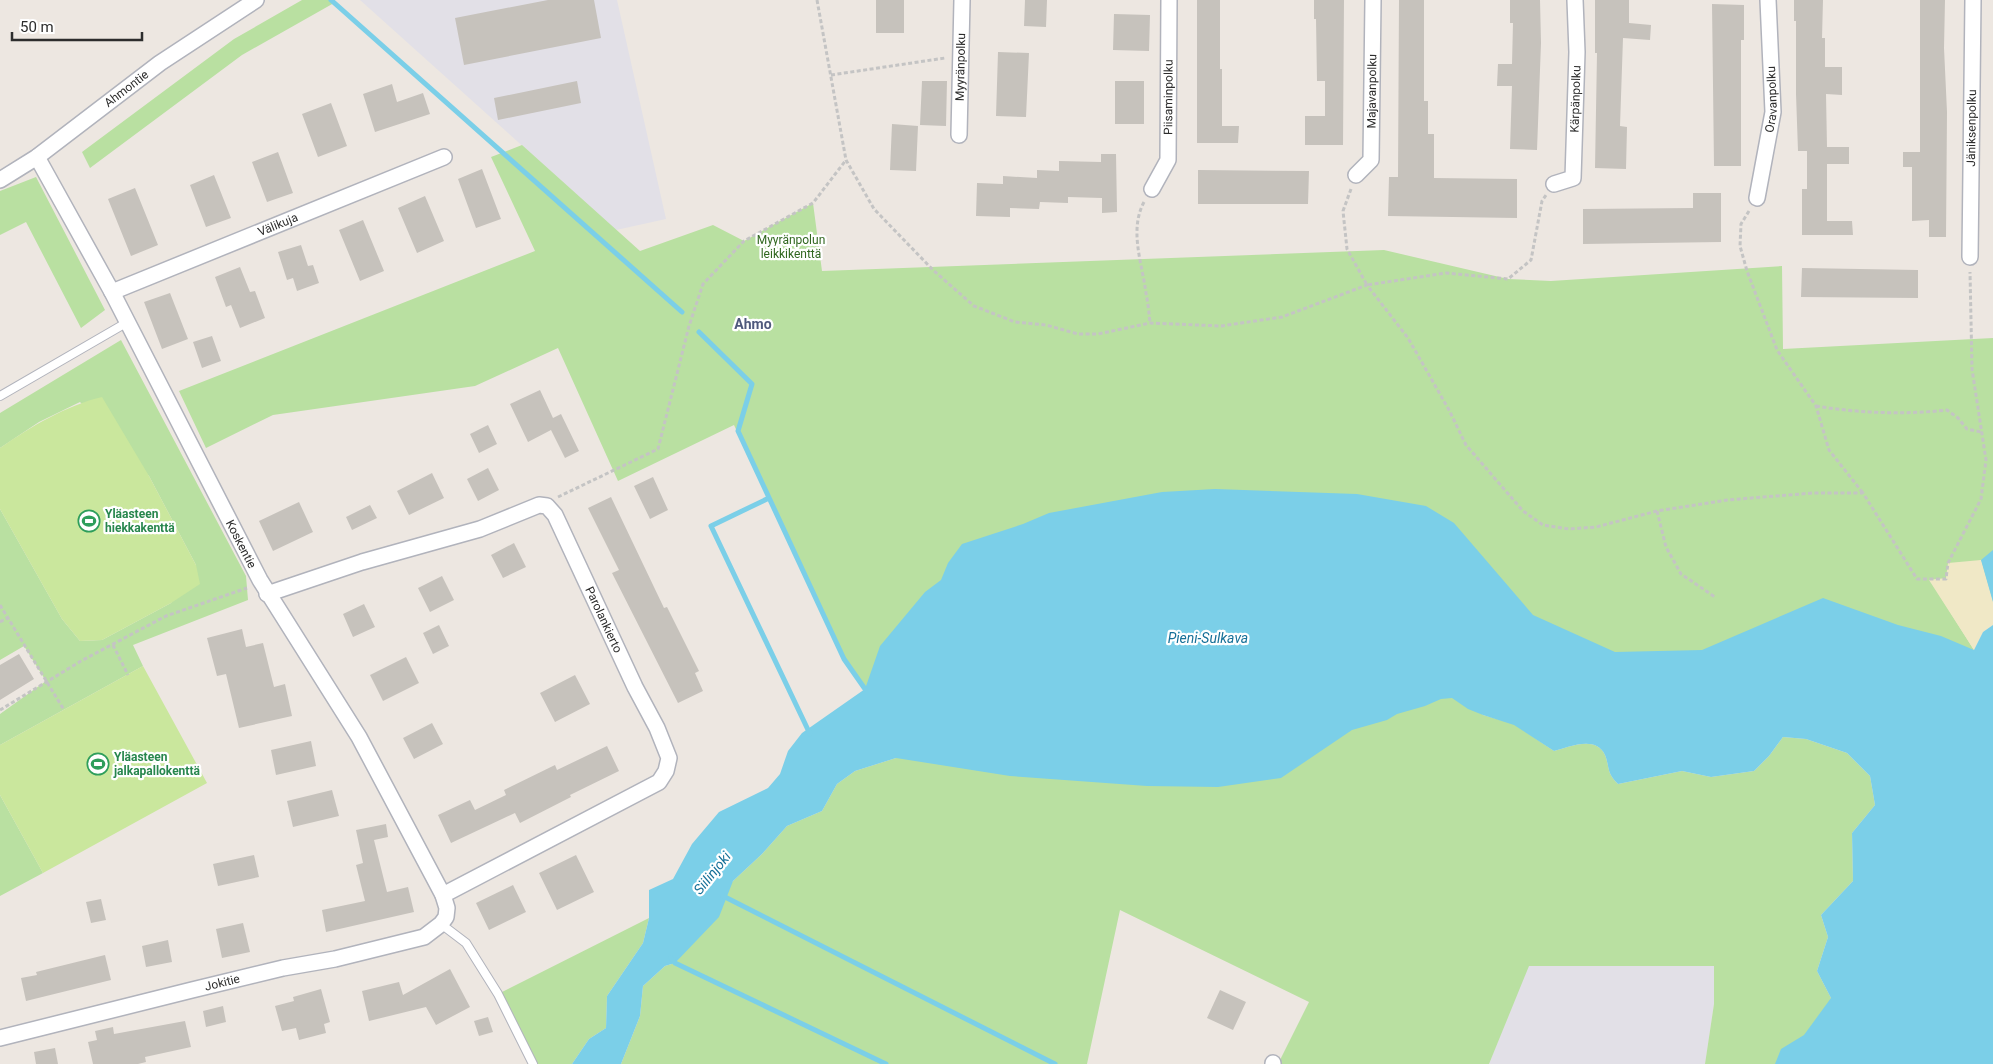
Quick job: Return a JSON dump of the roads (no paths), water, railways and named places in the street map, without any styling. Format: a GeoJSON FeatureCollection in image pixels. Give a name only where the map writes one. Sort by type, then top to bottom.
{"type":"FeatureCollection","features":[{"type":"Feature","properties":{"kind":"street","name":"Ahmontie"},"geometry":{"type":"LineString","coordinates":[[0,180],[37,158],[160,63],[256,0]]}},
{"type":"Feature","properties":{"kind":"street","name":"Myyränpolku"},"geometry":{"type":"LineString","coordinates":[[959,135],[962,0]]}},
{"type":"Feature","properties":{"kind":"street","name":"Piisaminpolku"},"geometry":{"type":"LineString","coordinates":[[1152,189],[1168,160],[1169,0]]}},
{"type":"Feature","properties":{"kind":"street","name":"Majavanpolku"},"geometry":{"type":"LineString","coordinates":[[1356,176],[1371,160],[1373,0]]}},
{"type":"Feature","properties":{"kind":"street","name":"Kärpänpolku"},"geometry":{"type":"LineString","coordinates":[[1554,184],[1573,178],[1578,52],[1575,0]]}},
{"type":"Feature","properties":{"kind":"street","name":"Oravanpolku"},"geometry":{"type":"LineString","coordinates":[[1758,198],[1773,112],[1768,0]]}},
{"type":"Feature","properties":{"kind":"street","name":"Jäniksenpolku"},"geometry":{"type":"LineString","coordinates":[[1970,257],[1973,0]]}},
{"type":"Feature","properties":{"kind":"street","name":"Välikuja"},"geometry":{"type":"LineString","coordinates":[[112,292],[444,157]]}},
{"type":"Feature","properties":{"kind":"street","name":"Koskentie"},"geometry":{"type":"LineString","coordinates":[[37,158],[112,292],[126,323],[260,580],[359,737],[443,895],[447,908],[446,917],[441,924]]}},
{"type":"Feature","properties":{"kind":"street","name":"Parolankierto"},"geometry":{"type":"LineString","coordinates":[[268,594],[362,562],[480,529],[539,505],[548,506],[555,515],[635,687],[657,728],[669,758],[666,771],[659,782],[607,811],[470,879],[443,895]]}},
{"type":"Feature","properties":{"kind":"street","name":"Jokitie"},"geometry":{"type":"LineString","coordinates":[[0,1038],[283,968],[335,959],[424,937],[441,924]]}},
{"type":"Feature","properties":{"kind":"lane"},"geometry":{"type":"LineString","coordinates":[[0,396],[126,323]]}},
{"type":"Feature","properties":{"kind":"lane"},"geometry":{"type":"LineString","coordinates":[[441,924],[466,943],[498,994],[533,1064]]}},
{"type":"Feature","properties":{"kind":"water","name":"Pieni-Sulkava"},"geometry":{"type":"Polygon","coordinates":[[[1215,489],[1357,494],[1426,506],[1454,523],[1533,615],[1615,652],[1702,650],[1823,598],[1898,625],[1941,636],[1974,650],[1983,632],[1993,625],[1993,1064],[1775,1064],[1781,1049],[1804,1035],[1831,998],[1817,971],[1828,937],[1821,915],[1853,881],[1852,833],[1875,805],[1870,776],[1847,753],[1806,739],[1783,737],[1769,756],[1754,771],[1711,777],[1682,771],[1618,784],[1610,773],[1605,755],[1595,745],[1574,745],[1554,751],[1514,725],[1468,709],[1452,698],[1441,699],[1397,714],[1387,720],[1352,730],[1281,778],[1218,787],[1147,786],[1010,776],[896,758],[855,771],[837,784],[822,811],[787,826],[762,854],[733,881],[719,917],[675,963],[665,966],[643,986],[640,1016],[621,1064],[572,1064],[589,1039],[606,1028],[607,996],[643,943],[649,918],[649,890],[673,879],[692,844],[719,812],[768,788],[780,774],[788,751],[802,733],[865,689],[880,646],[925,592],[941,580],[948,563],[962,544],[1023,524],[1049,513],[1162,492],[1215,489]]]}},
{"type":"Feature","properties":{"kind":"water"},"geometry":{"type":"Polygon","coordinates":[[[1993,550],[1993,602],[1981,560],[1993,550]]]}},
{"type":"Feature","properties":{"kind":"waterway"},"geometry":{"type":"LineString","coordinates":[[331,0],[682,312]]}},
{"type":"Feature","properties":{"kind":"waterway"},"geometry":{"type":"LineString","coordinates":[[699,332],[752,384],[738,431],[844,659],[865,689]]}},
{"type":"Feature","properties":{"kind":"waterway"},"geometry":{"type":"LineString","coordinates":[[769,498],[711,526],[810,734]]}},
{"type":"Feature","properties":{"kind":"waterway"},"geometry":{"type":"LineString","coordinates":[[723,896],[1055,1064]]}},
{"type":"Feature","properties":{"kind":"waterway"},"geometry":{"type":"LineString","coordinates":[[671,958],[675,963],[886,1064]]}},
{"type":"Feature","properties":{"kind":"place","name":"Yläasteen hiekkakenttä"},"geometry":{"type":"Point","coordinates":[89,521]}},
{"type":"Feature","properties":{"kind":"place","name":"Yläasteen jalkapallokenttä"},"geometry":{"type":"Point","coordinates":[98,764]}},
{"type":"Feature","properties":{"kind":"district","name":"Ahmo"},"geometry":{"type":"Point","coordinates":[753,324]}},
{"type":"Feature","properties":{"kind":"park label","name":"Myyränpolun leikkikenttä"},"geometry":{"type":"Point","coordinates":[791,247]}},
{"type":"Feature","properties":{"kind":"water label","name":"Siilinjoki"},"geometry":{"type":"Point","coordinates":[712,873]}}]}
